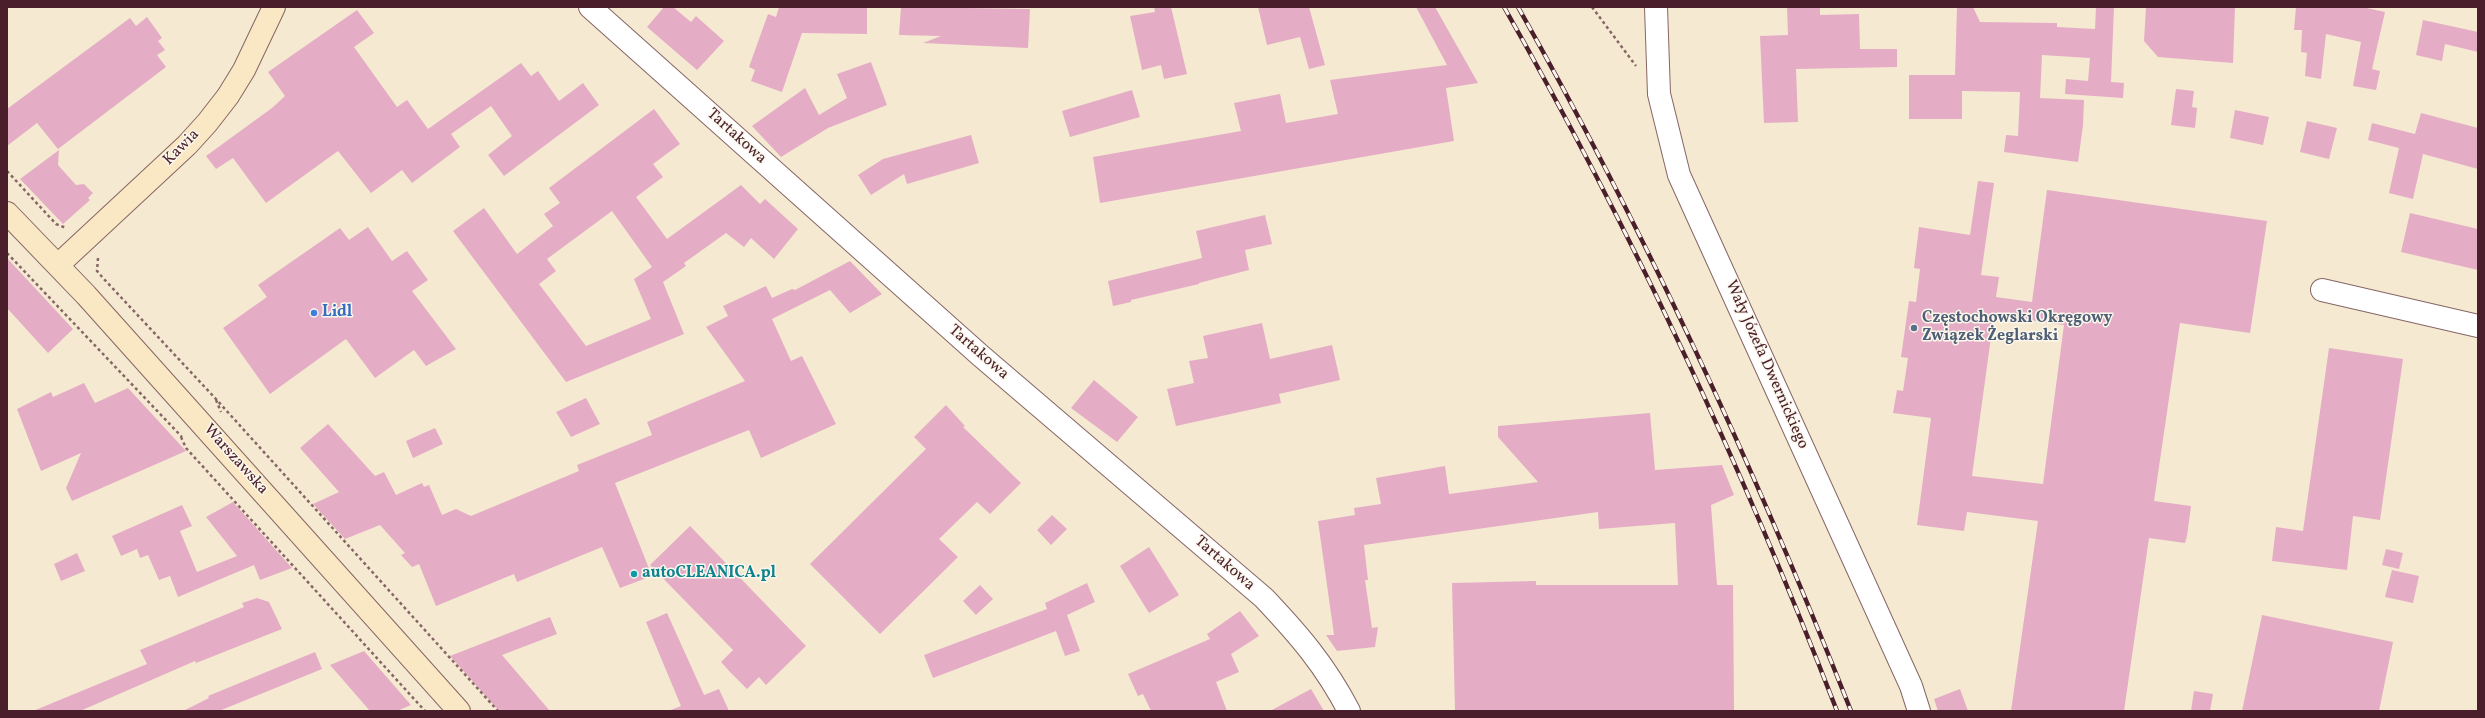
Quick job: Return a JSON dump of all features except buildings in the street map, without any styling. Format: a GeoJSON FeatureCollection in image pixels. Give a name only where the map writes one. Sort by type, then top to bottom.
{"type":"FeatureCollection","features":[{"type":"Feature","properties":{"kind":"street","name":"Kawia"},"geometry":{"type":"LineString","coordinates":[[58,265],[187,145],[207,123],[228,96],[244,70],[274,7]]}},
{"type":"Feature","properties":{"kind":"street","name":"Tartakowa"},"geometry":{"type":"LineString","coordinates":[[590,7],[981,356],[1264,598],[1304,640],[1334,681],[1349,711]]}},
{"type":"Feature","properties":{"kind":"street","name":"Wały Józefa Dwernickiego"},"geometry":{"type":"LineString","coordinates":[[1656,7],[1659,94],[1679,175],[1905,672],[1919,711]]}},
{"type":"Feature","properties":{"kind":"street","name":"Warszawska"},"geometry":{"type":"LineString","coordinates":[[7,213],[58,265],[414,658],[459,711]]}},
{"type":"Feature","properties":{"kind":"street"},"geometry":{"type":"LineString","coordinates":[[2322,290],[2478,326]]}},
{"type":"Feature","properties":{"kind":"path"},"geometry":{"type":"LineString","coordinates":[[1592,7],[1640,70]]}},
{"type":"Feature","properties":{"kind":"path"},"geometry":{"type":"LineString","coordinates":[[7,171],[56,224],[64,228],[69,228]]}},
{"type":"Feature","properties":{"kind":"path"},"geometry":{"type":"LineString","coordinates":[[7,254],[37,282],[181,437],[186,448],[425,711]]}},
{"type":"Feature","properties":{"kind":"path"},"geometry":{"type":"LineString","coordinates":[[98,255],[97,271],[103,278],[221,404],[498,711]]}},
{"type":"Feature","properties":{"kind":"railway"},"geometry":{"type":"LineString","coordinates":[[1504,7],[1597,178],[1684,353],[1763,530],[1837,711]]}},
{"type":"Feature","properties":{"kind":"railway"},"geometry":{"type":"LineString","coordinates":[[1518,7],[1611,179],[1697,353],[1777,531],[1851,711]]}},
{"type":"Feature","properties":{"kind":"place","name":"Lidl"},"geometry":{"type":"Point","coordinates":[314,313]}},
{"type":"Feature","properties":{"kind":"place","name":"Częstochowski Okręgowy Związek Żeglarski"},"geometry":{"type":"Point","coordinates":[1914,328]}},
{"type":"Feature","properties":{"kind":"place","name":"autoCLEANICA.pl"},"geometry":{"type":"Point","coordinates":[634,574]}}]}
